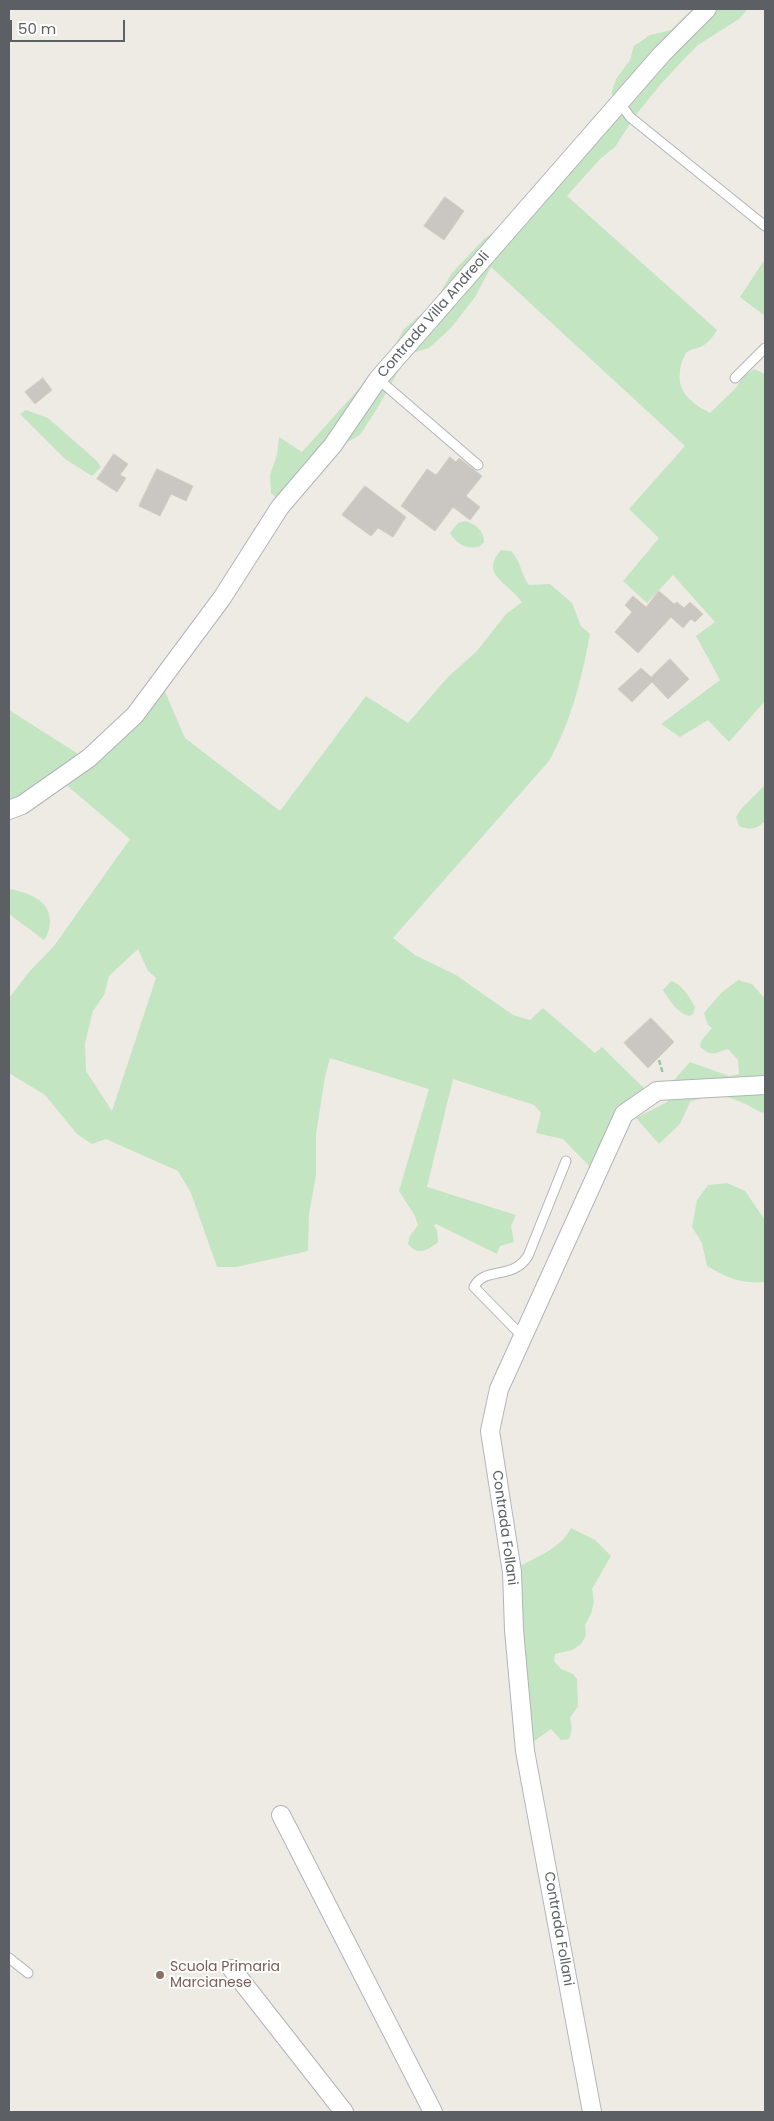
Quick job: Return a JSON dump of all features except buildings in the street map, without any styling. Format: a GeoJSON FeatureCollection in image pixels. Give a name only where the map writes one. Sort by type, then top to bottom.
{"type":"FeatureCollection","features":[{"type":"Feature","properties":{"kind":"street","name":"Contrada Villa Andreoli"},"geometry":{"type":"LineString","coordinates":[[9,810],[22,805],[89,758],[135,715],[222,598],[280,507],[333,445],[378,379],[662,54],[707,9]]}},
{"type":"Feature","properties":{"kind":"street","name":"Contrada Follani"},"geometry":{"type":"LineString","coordinates":[[592,2112],[526,1751],[514,1630],[512,1572],[490,1431],[499,1389],[624,1114],[657,1091],[765,1085]]}},
{"type":"Feature","properties":{"kind":"street"},"geometry":{"type":"LineString","coordinates":[[282,1815],[433,2112]]}},
{"type":"Feature","properties":{"kind":"street"},"geometry":{"type":"LineString","coordinates":[[232,1969],[344,2112]]}},
{"type":"Feature","properties":{"kind":"lane"},"geometry":{"type":"LineString","coordinates":[[620,103],[630,117],[765,226]]}},
{"type":"Feature","properties":{"kind":"lane"},"geometry":{"type":"LineString","coordinates":[[735,378],[765,348]]}},
{"type":"Feature","properties":{"kind":"lane"},"geometry":{"type":"LineString","coordinates":[[378,379],[478,465]]}},
{"type":"Feature","properties":{"kind":"lane"},"geometry":{"type":"LineString","coordinates":[[523,1337],[474,1287],[484,1276],[514,1270],[522,1265],[528,1256],[566,1161]]}},
{"type":"Feature","properties":{"kind":"lane"},"geometry":{"type":"LineString","coordinates":[[9,1958],[28,1973]]}},
{"type":"Feature","properties":{"kind":"green space"},"geometry":{"type":"Polygon","coordinates":[[[692,9],[748,9],[739,19],[698,45],[684,59],[635,116],[615,147],[600,159],[567,196],[717,330],[706,344],[686,353],[682,362],[680,370],[681,386],[692,402],[710,413],[735,389],[744,376],[754,369],[765,374],[765,701],[729,742],[708,720],[680,737],[661,724],[720,680],[696,636],[715,622],[673,575],[647,603],[623,581],[659,538],[629,509],[685,446],[491,267],[475,297],[451,328],[429,348],[412,353],[399,370],[360,435],[349,441],[337,444],[280,501],[271,493],[270,475],[277,455],[279,437],[302,452],[390,354],[404,329],[434,303],[452,273],[484,239],[499,228],[612,100],[612,91],[616,79],[630,60],[634,46],[650,35],[671,30],[692,9]]]}},
{"type":"Feature","properties":{"kind":"green space"},"geometry":{"type":"Polygon","coordinates":[[[765,259],[765,316],[740,297],[765,259]]]}},
{"type":"Feature","properties":{"kind":"green space"},"geometry":{"type":"Polygon","coordinates":[[[26,410],[48,418],[97,461],[101,467],[92,476],[65,459],[20,414],[26,410]]]}},
{"type":"Feature","properties":{"kind":"green space"},"geometry":{"type":"Polygon","coordinates":[[[465,521],[481,531],[484,542],[479,547],[462,545],[450,533],[458,523],[465,521]]]}},
{"type":"Feature","properties":{"kind":"green space"},"geometry":{"type":"Polygon","coordinates":[[[501,550],[511,551],[515,555],[529,585],[550,584],[572,603],[581,626],[590,634],[579,683],[564,731],[549,761],[393,938],[415,955],[456,975],[513,1015],[530,1020],[543,1008],[595,1053],[602,1047],[649,1093],[594,1171],[563,1139],[536,1133],[541,1113],[534,1105],[453,1079],[427,1187],[516,1215],[511,1226],[514,1242],[500,1246],[497,1254],[436,1224],[434,1226],[437,1230],[438,1242],[426,1250],[419,1251],[408,1244],[410,1236],[418,1225],[415,1216],[399,1191],[429,1089],[330,1058],[316,1134],[316,1175],[309,1214],[308,1251],[236,1267],[217,1267],[191,1193],[178,1171],[106,1139],[92,1144],[77,1134],[45,1095],[9,1073],[9,998],[29,972],[54,946],[130,839],[64,783],[163,687],[185,738],[280,811],[366,696],[408,723],[447,678],[477,651],[506,614],[522,602],[494,572],[495,559],[501,550]],[[138,949],[109,976],[104,995],[93,1011],[85,1043],[86,1071],[112,1111],[156,978],[148,971],[138,949]]]}},
{"type":"Feature","properties":{"kind":"green space"},"geometry":{"type":"Polygon","coordinates":[[[9,710],[83,757],[9,804],[9,710]]]}},
{"type":"Feature","properties":{"kind":"green space"},"geometry":{"type":"Polygon","coordinates":[[[765,785],[765,821],[753,828],[739,826],[736,817],[742,808],[765,785]]]}},
{"type":"Feature","properties":{"kind":"green space"},"geometry":{"type":"Polygon","coordinates":[[[9,889],[23,892],[36,898],[46,907],[50,921],[48,933],[44,940],[9,914],[9,889]]]}},
{"type":"Feature","properties":{"kind":"green space"},"geometry":{"type":"Polygon","coordinates":[[[738,980],[752,984],[765,999],[765,1113],[726,1097],[718,1096],[700,1099],[690,1102],[680,1124],[659,1144],[636,1118],[667,1102],[672,1093],[673,1081],[690,1062],[729,1076],[739,1074],[738,1060],[728,1049],[711,1053],[700,1047],[701,1041],[712,1028],[708,1025],[704,1013],[721,993],[738,980]]]}},
{"type":"Feature","properties":{"kind":"green space"},"geometry":{"type":"Polygon","coordinates":[[[671,981],[679,985],[688,996],[695,1007],[693,1014],[689,1016],[681,1012],[668,998],[663,990],[671,981]]]}},
{"type":"Feature","properties":{"kind":"green space"},"geometry":{"type":"Polygon","coordinates":[[[727,1183],[745,1191],[765,1220],[765,1282],[741,1281],[721,1274],[707,1266],[702,1243],[692,1227],[697,1200],[708,1185],[727,1183]]]}},
{"type":"Feature","properties":{"kind":"green space"},"geometry":{"type":"Polygon","coordinates":[[[571,1528],[595,1540],[611,1556],[592,1589],[594,1602],[591,1614],[585,1625],[586,1636],[581,1644],[572,1650],[555,1654],[554,1661],[561,1669],[573,1674],[577,1679],[578,1706],[570,1718],[572,1729],[569,1739],[561,1740],[551,1729],[526,1747],[508,1666],[507,1638],[518,1567],[555,1546],[567,1535],[571,1528]]]}},
{"type":"Feature","properties":{"kind":"place","name":"Scuola Primaria Marcianese"},"geometry":{"type":"Point","coordinates":[160,1975]}}]}
